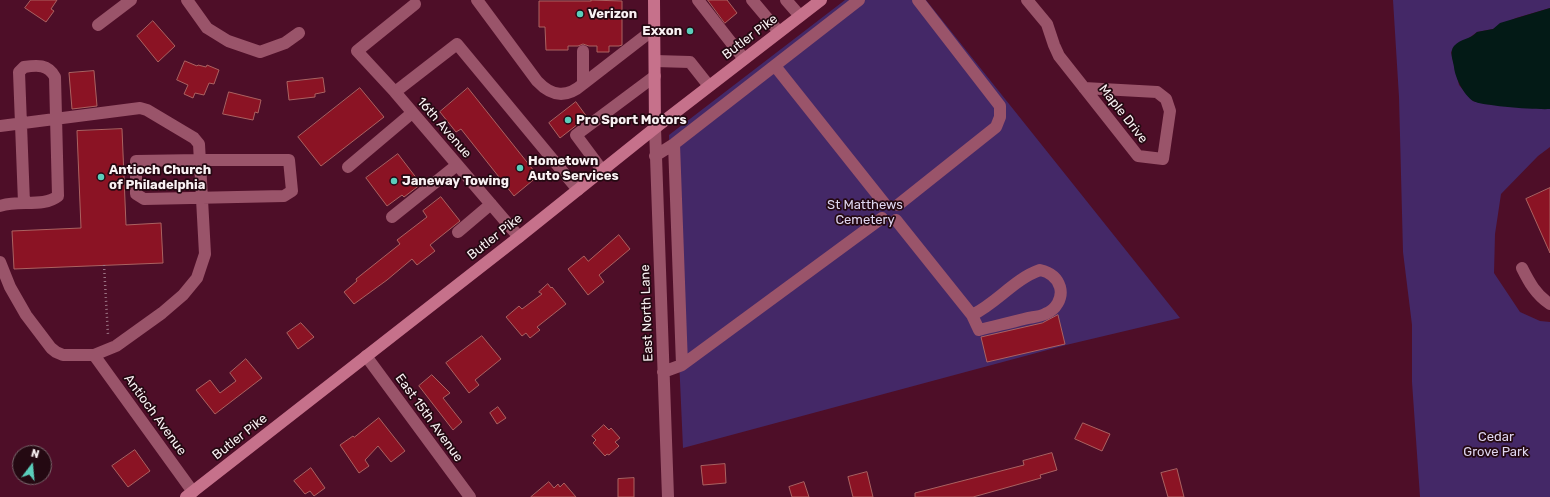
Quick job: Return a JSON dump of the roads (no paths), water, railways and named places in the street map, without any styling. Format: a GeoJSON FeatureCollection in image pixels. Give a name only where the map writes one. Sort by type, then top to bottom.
{"type":"FeatureCollection","features":[{"type":"Feature","properties":{"kind":"main road"},"geometry":{"type":"LineString","coordinates":[[654,0],[655,128]]}},
{"type":"Feature","properties":{"kind":"main road","name":"Butler Pike"},"geometry":{"type":"LineString","coordinates":[[190,494],[519,237],[655,128],[821,0]]}},
{"type":"Feature","properties":{"kind":"street"},"geometry":{"type":"LineString","coordinates":[[98,25],[131,0]]}},
{"type":"Feature","properties":{"kind":"street"},"geometry":{"type":"LineString","coordinates":[[187,0],[207,28],[228,41],[260,52],[285,44],[299,32]]}},
{"type":"Feature","properties":{"kind":"street"},"geometry":{"type":"LineString","coordinates":[[477,0],[543,87],[551,92],[559,94],[576,90],[654,29]]}},
{"type":"Feature","properties":{"kind":"street"},"geometry":{"type":"LineString","coordinates":[[698,0],[744,59]]}},
{"type":"Feature","properties":{"kind":"street"},"geometry":{"type":"LineString","coordinates":[[752,0],[778,32]]}},
{"type":"Feature","properties":{"kind":"street"},"geometry":{"type":"LineString","coordinates":[[786,0],[800,16]]}},
{"type":"Feature","properties":{"kind":"street"},"geometry":{"type":"LineString","coordinates":[[655,156],[674,144],[859,0]]}},
{"type":"Feature","properties":{"kind":"street"},"geometry":{"type":"LineString","coordinates":[[898,205],[996,127],[1000,117],[1000,106],[918,0]]}},
{"type":"Feature","properties":{"kind":"street","name":"Maple Drive"},"geometry":{"type":"LineString","coordinates":[[1028,0],[1047,24],[1059,56],[1084,88],[1138,156],[1163,159],[1170,111],[1166,99],[1157,92],[1084,88]]}},
{"type":"Feature","properties":{"kind":"street","name":"16th Avenue"},"geometry":{"type":"LineString","coordinates":[[415,4],[357,51],[395,92],[519,237]]}},
{"type":"Feature","properties":{"kind":"street"},"geometry":{"type":"LineString","coordinates":[[395,92],[457,44],[578,190]]}},
{"type":"Feature","properties":{"kind":"street"},"geometry":{"type":"LineString","coordinates":[[583,52],[583,84]]}},
{"type":"Feature","properties":{"kind":"street"},"geometry":{"type":"LineString","coordinates":[[655,61],[690,62],[709,86]]}},
{"type":"Feature","properties":{"kind":"street"},"geometry":{"type":"LineString","coordinates":[[0,206],[52,201],[58,196],[55,77],[52,71],[40,65],[24,67],[19,72],[24,203]]}},
{"type":"Feature","properties":{"kind":"street"},"geometry":{"type":"LineString","coordinates":[[775,66],[884,203]]}},
{"type":"Feature","properties":{"kind":"street"},"geometry":{"type":"LineString","coordinates":[[602,170],[576,135],[655,76]]}},
{"type":"Feature","properties":{"kind":"street"},"geometry":{"type":"LineString","coordinates":[[0,126],[140,108],[147,110],[194,138],[199,144],[205,254],[197,278],[183,295],[162,313],[116,346],[94,355],[63,355],[51,348],[26,315],[10,286],[0,262]]}},
{"type":"Feature","properties":{"kind":"street"},"geometry":{"type":"LineString","coordinates":[[348,166],[412,113]]}},
{"type":"Feature","properties":{"kind":"street","name":"East North Lane"},"geometry":{"type":"LineString","coordinates":[[655,128],[668,497]]}},
{"type":"Feature","properties":{"kind":"street"},"geometry":{"type":"LineString","coordinates":[[674,144],[682,365]]}},
{"type":"Feature","properties":{"kind":"street"},"geometry":{"type":"LineString","coordinates":[[289,160],[292,191],[284,196],[203,198],[144,199],[136,194],[136,162],[289,160]]}},
{"type":"Feature","properties":{"kind":"street"},"geometry":{"type":"LineString","coordinates":[[392,217],[457,165]]}},
{"type":"Feature","properties":{"kind":"street"},"geometry":{"type":"LineString","coordinates":[[893,202],[898,205],[901,212],[896,220],[889,222],[882,218],[880,210],[884,203],[893,202]]}},
{"type":"Feature","properties":{"kind":"street"},"geometry":{"type":"LineString","coordinates":[[458,232],[491,204]]}},
{"type":"Feature","properties":{"kind":"street"},"geometry":{"type":"LineString","coordinates":[[663,372],[682,365],[882,218]]}},
{"type":"Feature","properties":{"kind":"street"},"geometry":{"type":"LineString","coordinates":[[896,220],[972,315],[979,330],[1046,314],[1056,306],[1061,296],[1060,287],[1057,280],[1053,276],[1048,272],[1040,270],[1022,278],[995,301],[972,315]]}},
{"type":"Feature","properties":{"kind":"street"},"geometry":{"type":"LineString","coordinates":[[1522,268],[1530,284],[1539,295],[1550,304]]}},
{"type":"Feature","properties":{"kind":"street","name":"Antioch Avenue"},"geometry":{"type":"LineString","coordinates":[[94,355],[190,494]]}},
{"type":"Feature","properties":{"kind":"street","name":"East 15th Avenue"},"geometry":{"type":"LineString","coordinates":[[366,356],[470,497]]}},
{"type":"Feature","properties":{"kind":"place","name":"Verizon"},"geometry":{"type":"Point","coordinates":[580,14]}},
{"type":"Feature","properties":{"kind":"place","name":"Exxon"},"geometry":{"type":"Point","coordinates":[690,31]}},
{"type":"Feature","properties":{"kind":"place","name":"Pro Sport Motors"},"geometry":{"type":"Point","coordinates":[568,120]}},
{"type":"Feature","properties":{"kind":"place","name":"Hometown Auto Services"},"geometry":{"type":"Point","coordinates":[520,168]}},
{"type":"Feature","properties":{"kind":"place","name":"Antioch Church of Philadelphia"},"geometry":{"type":"Point","coordinates":[101,177]}},
{"type":"Feature","properties":{"kind":"place","name":"Janeway Towing"},"geometry":{"type":"Point","coordinates":[394,181]}},
{"type":"Feature","properties":{"kind":"park label","name":"St Matthews Cemetery"},"geometry":{"type":"Point","coordinates":[865,212]}},
{"type":"Feature","properties":{"kind":"park label","name":"Cedar Grove Park"},"geometry":{"type":"Point","coordinates":[1496,444]}}]}
